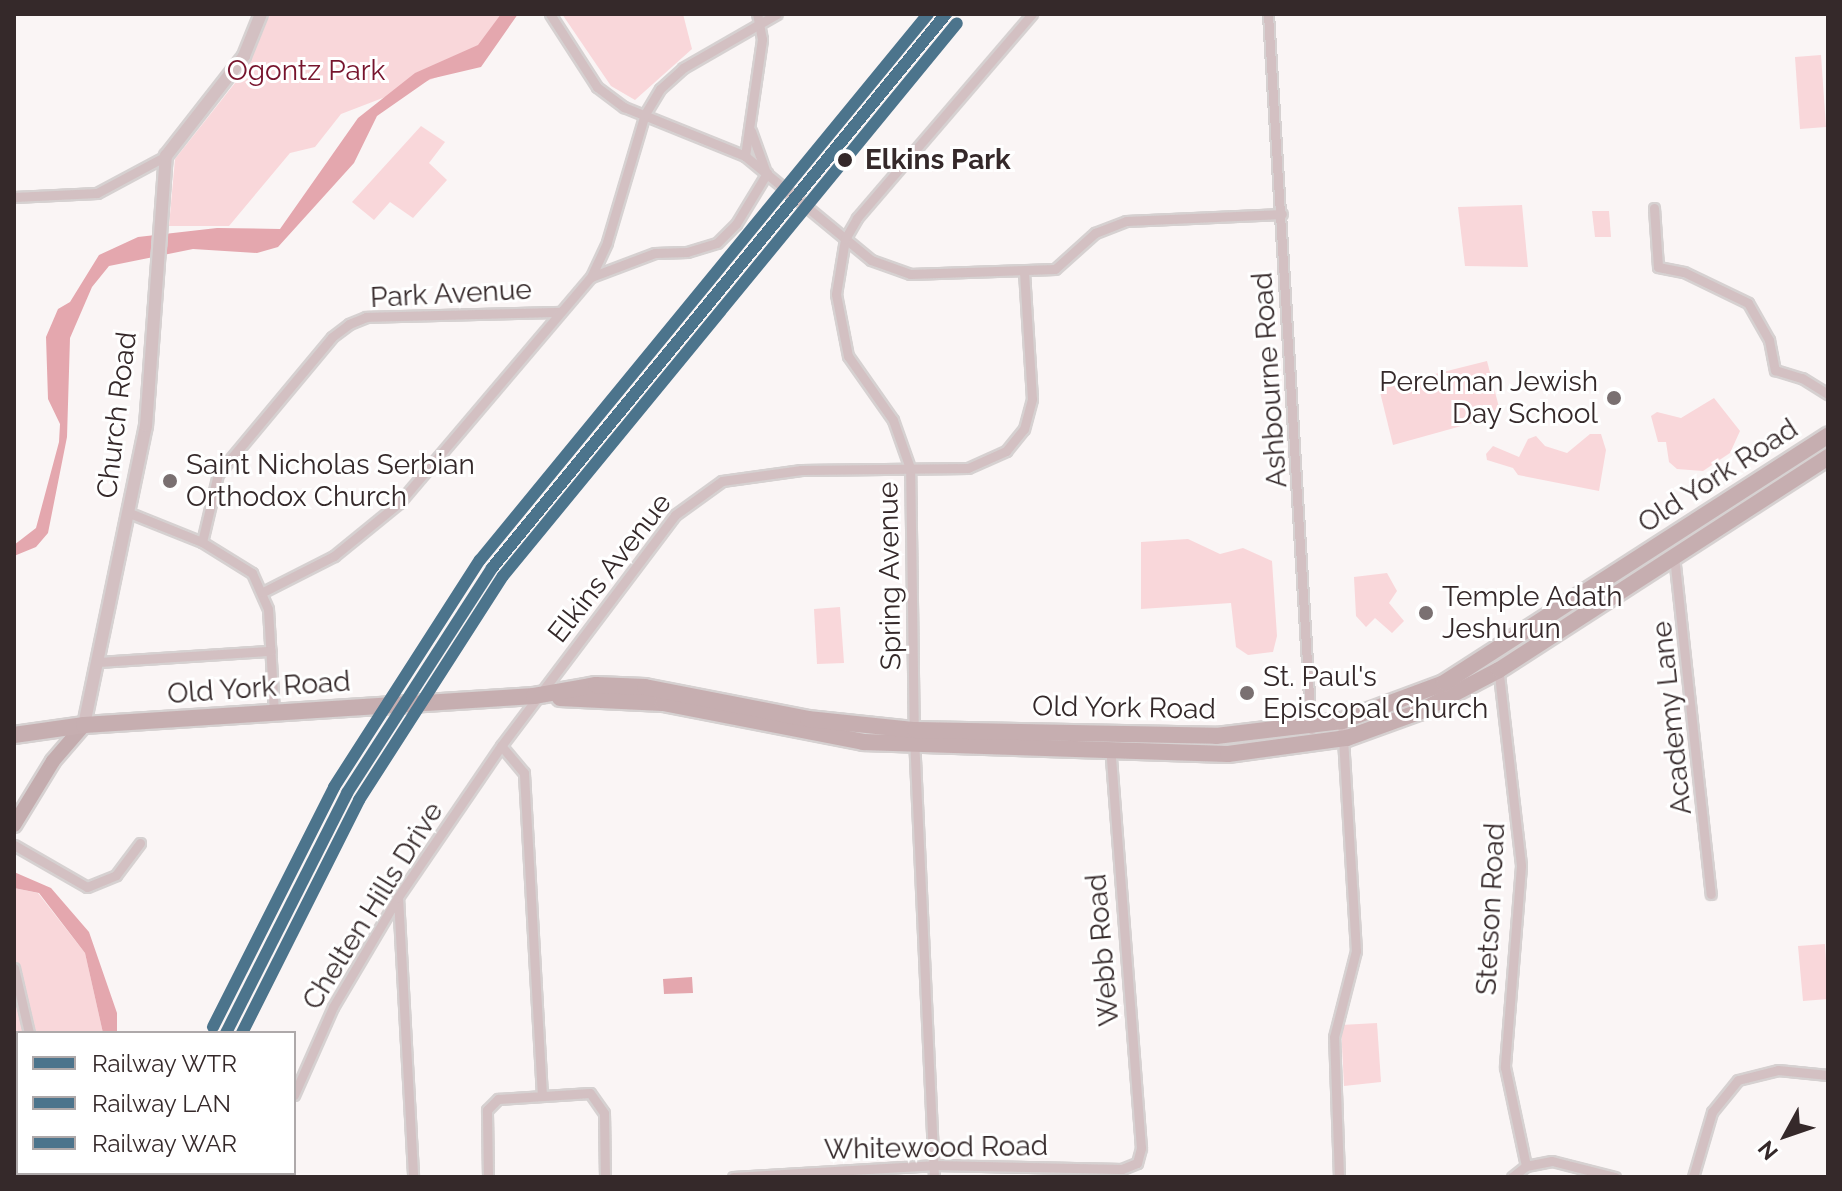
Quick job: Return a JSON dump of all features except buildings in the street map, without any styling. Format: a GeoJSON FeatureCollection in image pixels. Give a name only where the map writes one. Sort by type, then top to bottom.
{"type":"FeatureCollection","features":[{"type":"Feature","properties":{"kind":"highway","name":"Old York Road"},"geometry":{"type":"LineString","coordinates":[[1497,662],[1670,538],[1828,436]]}},
{"type":"Feature","properties":{"kind":"highway","name":"Old York Road"},"geometry":{"type":"LineString","coordinates":[[14,725],[84,725],[534,696],[596,685],[645,687],[915,737],[1109,753],[1228,754],[1343,730],[1497,662],[1674,557],[1828,457]]}},
{"type":"Feature","properties":{"kind":"highway","name":"Old York Road"},"geometry":{"type":"LineString","coordinates":[[14,735],[84,725]]}},
{"type":"Feature","properties":{"kind":"highway","name":"Old York Road"},"geometry":{"type":"LineString","coordinates":[[915,737],[1110,733],[1312,735]]}},
{"type":"Feature","properties":{"kind":"main road","name":"Church Road"},"geometry":{"type":"LineString","coordinates":[[14,825],[53,761],[84,725]]}},
{"type":"Feature","properties":{"kind":"street"},"geometry":{"type":"LineString","coordinates":[[14,197],[97,193],[166,156],[244,56],[261,14]]}},
{"type":"Feature","properties":{"kind":"street"},"geometry":{"type":"LineString","coordinates":[[550,14],[597,87],[624,107],[745,156],[871,260],[910,274],[1055,269],[1095,233],[1126,221],[1282,214]]}},
{"type":"Feature","properties":{"kind":"street"},"geometry":{"type":"LineString","coordinates":[[591,277],[607,242],[645,114],[660,89],[683,68],[758,19],[777,14]]}},
{"type":"Feature","properties":{"kind":"street"},"geometry":{"type":"LineString","coordinates":[[845,239],[1032,14]]}},
{"type":"Feature","properties":{"kind":"street","name":"Ashbourne Road"},"geometry":{"type":"LineString","coordinates":[[1268,14],[1312,735]]}},
{"type":"Feature","properties":{"kind":"street"},"geometry":{"type":"LineString","coordinates":[[745,156],[762,39],[758,19]]}},
{"type":"Feature","properties":{"kind":"street"},"geometry":{"type":"LineString","coordinates":[[751,131],[767,173]]}},
{"type":"Feature","properties":{"kind":"street","name":"Church Road"},"geometry":{"type":"LineString","coordinates":[[84,725],[132,514],[146,426],[166,156]]}},
{"type":"Feature","properties":{"kind":"street","name":"Park Avenue"},"geometry":{"type":"LineString","coordinates":[[202,542],[218,474],[332,337],[349,324],[366,317],[560,312],[591,277],[655,253],[687,252],[717,243],[736,224],[767,173]]}},
{"type":"Feature","properties":{"kind":"street"},"geometry":{"type":"LineString","coordinates":[[1654,208],[1658,267],[1684,272],[1748,303],[1769,340],[1775,370],[1802,378],[1828,394]]}},
{"type":"Feature","properties":{"kind":"street","name":"Spring Avenue"},"geometry":{"type":"LineString","coordinates":[[845,239],[836,294],[841,336],[848,356],[893,420],[910,468],[915,737],[934,1177]]}},
{"type":"Feature","properties":{"kind":"street","name":"Elkins Avenue"},"geometry":{"type":"LineString","coordinates":[[501,746],[534,696],[675,515],[695,497],[722,481],[761,472],[982,466],[1006,451],[1024,429],[1032,399],[1024,272]]}},
{"type":"Feature","properties":{"kind":"street"},"geometry":{"type":"LineString","coordinates":[[263,592],[368,533],[399,503],[560,312]]}},
{"type":"Feature","properties":{"kind":"street"},"geometry":{"type":"LineString","coordinates":[[132,514],[202,542],[243,566],[263,592],[271,651],[274,713]]}},
{"type":"Feature","properties":{"kind":"street","name":"Academy Lane"},"geometry":{"type":"LineString","coordinates":[[1670,538],[1711,894]]}},
{"type":"Feature","properties":{"kind":"street"},"geometry":{"type":"LineString","coordinates":[[99,662],[271,651]]}},
{"type":"Feature","properties":{"kind":"street","name":"Stetson Road"},"geometry":{"type":"LineString","coordinates":[[1497,662],[1521,866],[1504,1053],[1526,1166]]}},
{"type":"Feature","properties":{"kind":"street"},"geometry":{"type":"LineString","coordinates":[[1339,1177],[1334,1037],[1356,951],[1343,730]]}},
{"type":"Feature","properties":{"kind":"street","name":"Webb Road"},"geometry":{"type":"LineString","coordinates":[[1110,733],[1109,753],[1141,1148],[1137,1163]]}},
{"type":"Feature","properties":{"kind":"street"},"geometry":{"type":"LineString","coordinates":[[501,746],[524,773],[542,1096]]}},
{"type":"Feature","properties":{"kind":"street","name":"Chelten Hills Drive"},"geometry":{"type":"LineString","coordinates":[[296,1090],[333,1007],[398,897],[501,746]]}},
{"type":"Feature","properties":{"kind":"street"},"geometry":{"type":"LineString","coordinates":[[14,845],[87,887],[116,875],[140,843]]}},
{"type":"Feature","properties":{"kind":"street"},"geometry":{"type":"LineString","coordinates":[[398,897],[413,1177]]}},
{"type":"Feature","properties":{"kind":"street"},"geometry":{"type":"LineString","coordinates":[[14,968],[29,1031]]}},
{"type":"Feature","properties":{"kind":"street"},"geometry":{"type":"LineString","coordinates":[[1693,1177],[1712,1112],[1738,1080],[1778,1070],[1828,1075]]}},
{"type":"Feature","properties":{"kind":"street"},"geometry":{"type":"LineString","coordinates":[[488,1177],[487,1110],[498,1099],[590,1093],[604,1113],[605,1177]]}},
{"type":"Feature","properties":{"kind":"street"},"geometry":{"type":"LineString","coordinates":[[1512,1177],[1526,1166],[1562,1162],[1615,1177]]}},
{"type":"Feature","properties":{"kind":"street","name":"Whitewood Road"},"geometry":{"type":"LineString","coordinates":[[733,1177],[933,1165],[1122,1169],[1137,1163]]}},
{"type":"Feature","properties":{"kind":"green space","name":"Ogontz Park"},"geometry":{"type":"Polygon","coordinates":[[[269,14],[510,14],[453,71],[341,114],[315,147],[290,153],[229,226],[169,226],[175,159],[246,69],[269,14]]]}},
{"type":"Feature","properties":{"kind":"green space"},"geometry":{"type":"Polygon","coordinates":[[[562,14],[683,14],[692,49],[635,100],[611,86],[562,14]]]}},
{"type":"Feature","properties":{"kind":"green space"},"geometry":{"type":"Polygon","coordinates":[[[1821,55],[1826,127],[1800,129],[1795,57],[1821,55]]]}},
{"type":"Feature","properties":{"kind":"green space"},"geometry":{"type":"Polygon","coordinates":[[[421,126],[445,142],[429,163],[447,180],[413,218],[390,202],[374,220],[352,202],[421,126]]]}},
{"type":"Feature","properties":{"kind":"green space"},"geometry":{"type":"Polygon","coordinates":[[[1522,205],[1528,267],[1465,266],[1458,207],[1522,205]]]}},
{"type":"Feature","properties":{"kind":"green space"},"geometry":{"type":"Polygon","coordinates":[[[1592,211],[1609,211],[1611,237],[1595,237],[1592,211]]]}},
{"type":"Feature","properties":{"kind":"green space"},"geometry":{"type":"Polygon","coordinates":[[[1487,361],[1501,415],[1393,445],[1379,388],[1487,361]]]}},
{"type":"Feature","properties":{"kind":"green space"},"geometry":{"type":"Polygon","coordinates":[[[1714,398],[1740,431],[1730,453],[1703,471],[1677,469],[1669,462],[1666,442],[1658,442],[1651,416],[1657,412],[1681,418],[1714,398]]]}},
{"type":"Feature","properties":{"kind":"green space"},"geometry":{"type":"Polygon","coordinates":[[[1590,434],[1601,434],[1606,450],[1599,491],[1518,475],[1513,468],[1487,460],[1486,454],[1493,446],[1519,457],[1528,439],[1536,436],[1545,446],[1567,453],[1590,434]]]}},
{"type":"Feature","properties":{"kind":"green space"},"geometry":{"type":"Polygon","coordinates":[[[1188,539],[1220,554],[1243,548],[1272,561],[1277,636],[1273,652],[1248,655],[1236,647],[1231,603],[1141,609],[1141,542],[1188,539]]]}},
{"type":"Feature","properties":{"kind":"green space"},"geometry":{"type":"Polygon","coordinates":[[[1387,573],[1397,591],[1389,603],[1404,621],[1392,633],[1375,618],[1366,627],[1356,616],[1354,577],[1387,573]]]}},
{"type":"Feature","properties":{"kind":"green space"},"geometry":{"type":"Polygon","coordinates":[[[840,607],[844,663],[817,664],[814,609],[840,607]]]}},
{"type":"Feature","properties":{"kind":"green space"},"geometry":{"type":"Polygon","coordinates":[[[14,888],[38,893],[85,953],[103,1031],[16,1031],[16,1175],[114,1175],[14,1177],[14,888]]]}},
{"type":"Feature","properties":{"kind":"green space"},"geometry":{"type":"Polygon","coordinates":[[[1825,944],[1828,999],[1803,1001],[1798,946],[1825,944]]]}},
{"type":"Feature","properties":{"kind":"green space"},"geometry":{"type":"Polygon","coordinates":[[[1377,1023],[1381,1082],[1344,1086],[1341,1025],[1377,1023]]]}},
{"type":"Feature","properties":{"kind":"shaded area"},"geometry":{"type":"Polygon","coordinates":[[[501,14],[518,14],[481,67],[430,79],[377,116],[354,163],[278,247],[257,253],[193,249],[109,266],[92,287],[70,338],[67,437],[48,533],[36,547],[14,556],[14,545],[36,528],[59,442],[60,424],[48,399],[46,337],[58,309],[70,302],[99,255],[138,237],[217,228],[280,229],[358,118],[415,73],[478,45],[501,14]]]}},
{"type":"Feature","properties":{"kind":"shaded area"},"geometry":{"type":"Polygon","coordinates":[[[14,872],[51,888],[89,932],[117,1013],[117,1031],[103,1031],[85,953],[39,893],[14,888],[14,872]]]}},
{"type":"Feature","properties":{"kind":"shaded area"},"geometry":{"type":"Polygon","coordinates":[[[692,977],[693,993],[664,994],[663,979],[692,977]]]}},
{"type":"Feature","properties":{"kind":"rail line","name":"WAR"},"geometry":{"type":"LineString","coordinates":[[213,1027],[334,787],[480,560],[928,14]]}},
{"type":"Feature","properties":{"kind":"rail line","name":"WTR"},"geometry":{"type":"LineString","coordinates":[[227,1031],[347,793],[492,568],[946,14]]}},
{"type":"Feature","properties":{"kind":"rail line","name":"LAN"},"geometry":{"type":"LineString","coordinates":[[243,1031],[359,800],[503,576],[957,23]]}},
{"type":"Feature","properties":{"kind":"place","name":"Elkins Park"},"geometry":{"type":"Point","coordinates":[845,160]}},
{"type":"Feature","properties":{"kind":"place","name":"Perelman Jewish Day School"},"geometry":{"type":"Point","coordinates":[1614,398]}},
{"type":"Feature","properties":{"kind":"place","name":"Saint Nicholas Serbian Orthodox Church"},"geometry":{"type":"Point","coordinates":[170,481]}},
{"type":"Feature","properties":{"kind":"place","name":"Temple Adath Jeshurun"},"geometry":{"type":"Point","coordinates":[1426,613]}},
{"type":"Feature","properties":{"kind":"place","name":"St. Paul's Episcopal Church"},"geometry":{"type":"Point","coordinates":[1247,693]}}]}
